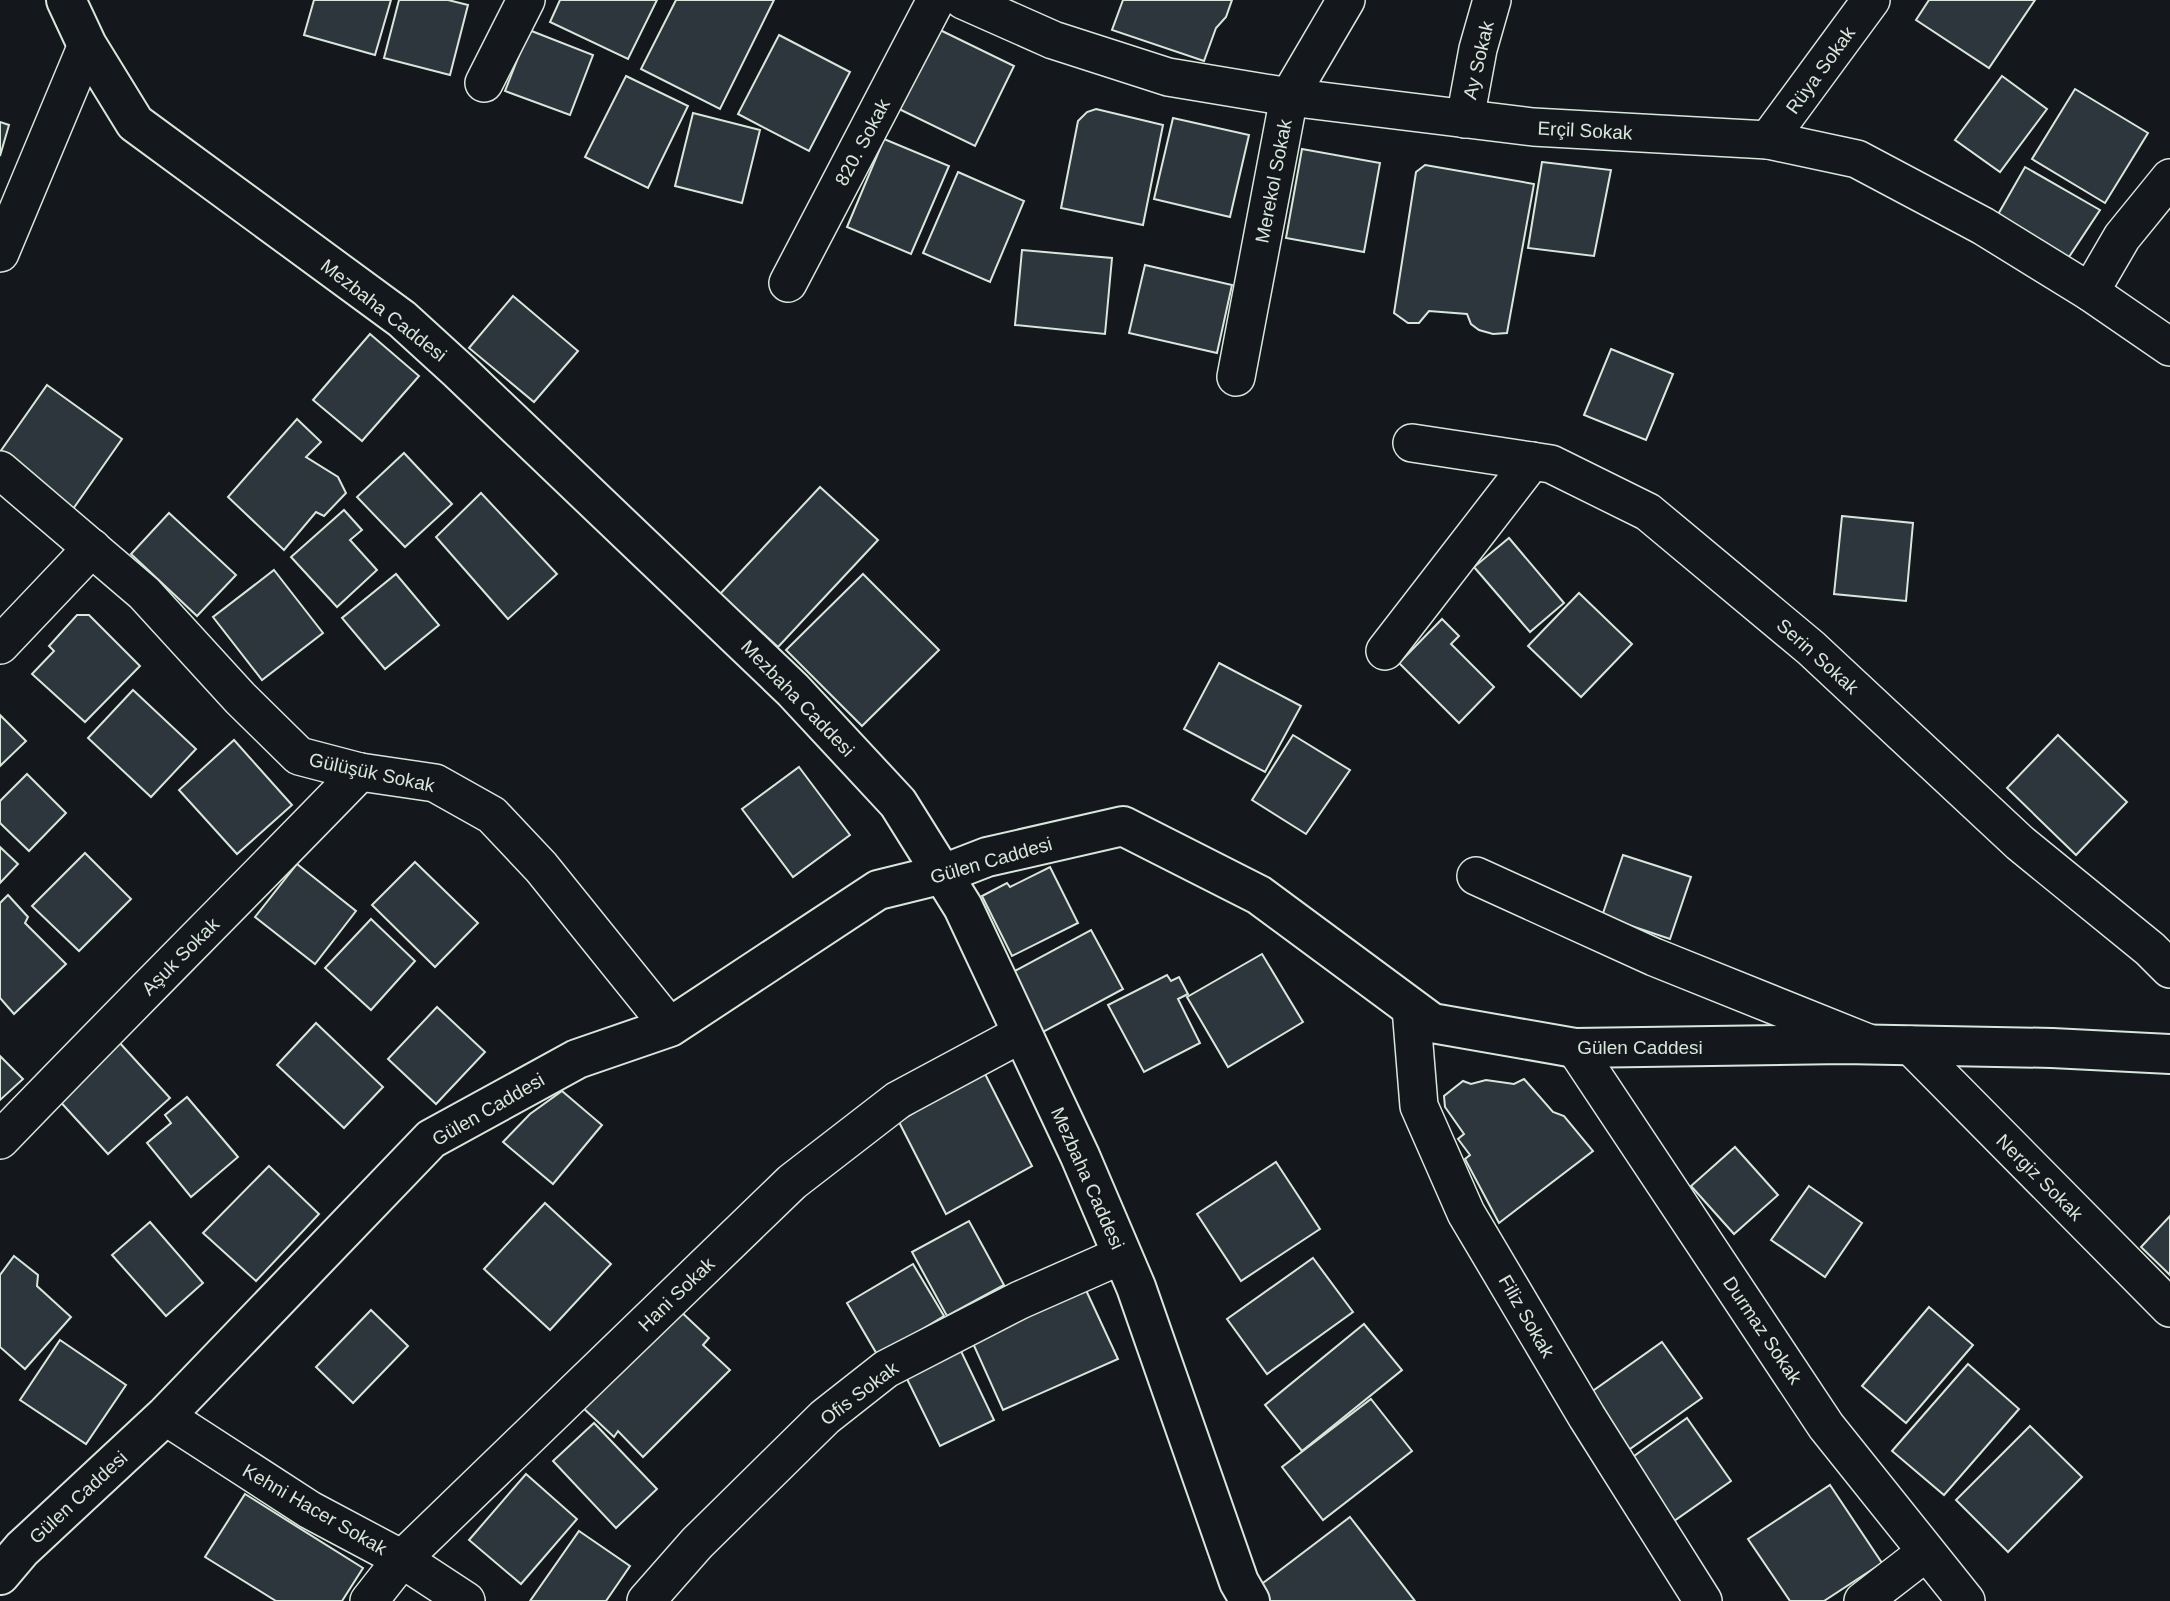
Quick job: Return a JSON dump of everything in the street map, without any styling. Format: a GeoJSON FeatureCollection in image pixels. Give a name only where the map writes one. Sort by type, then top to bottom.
{"type":"FeatureCollection","features":[{"type":"Feature","properties":{"kind":"street","name":"Mezbaha Caddesi"},"geometry":{"type":"LineString","coordinates":[[66,0],[87,45],[135,123],[401,319],[460,370],[793,690],[898,803],[963,906],[1080,1156],[1136,1287],[1239,1582],[1250,1601]]}},
{"type":"Feature","properties":{"kind":"street"},"geometry":{"type":"LineString","coordinates":[[484,83],[526,0]]}},
{"type":"Feature","properties":{"kind":"street","name":"820. Sokak"},"geometry":{"type":"LineString","coordinates":[[788,283],[936,0]]}},
{"type":"Feature","properties":{"kind":"street","name":"Erçil Sokak"},"geometry":{"type":"LineString","coordinates":[[963,0],[1053,40],[1168,76],[1289,97],[1533,127],[1768,139],[1857,159],[1983,226],[2090,292],[2170,346]]}},
{"type":"Feature","properties":{"kind":"street","name":"Merekol Sokak"},"geometry":{"type":"LineString","coordinates":[[1236,377],[1289,97],[1346,0]]}},
{"type":"Feature","properties":{"kind":"street","name":"Ay Sokak"},"geometry":{"type":"LineString","coordinates":[[1465,119],[1478,49],[1492,0]]}},
{"type":"Feature","properties":{"kind":"street","name":"Rüya Sokak"},"geometry":{"type":"LineString","coordinates":[[1768,139],[1871,0]]}},
{"type":"Feature","properties":{"kind":"street"},"geometry":{"type":"LineString","coordinates":[[0,253],[87,45]]}},
{"type":"Feature","properties":{"kind":"street"},"geometry":{"type":"LineString","coordinates":[[2090,292],[2122,237],[2170,178]]}},
{"type":"Feature","properties":{"kind":"street","name":"Serin Sokak"},"geometry":{"type":"LineString","coordinates":[[1412,443],[1551,464],[1648,512],[1811,648],[2020,843],[2150,948],[2170,969]]}},
{"type":"Feature","properties":{"kind":"street"},"geometry":{"type":"LineString","coordinates":[[1385,651],[1532,461]]}},
{"type":"Feature","properties":{"kind":"street","name":"Gülüşük Sokak"},"geometry":{"type":"LineString","coordinates":[[0,470],[144,593],[240,698],[299,756],[360,772],[435,783],[492,815],[541,867],[670,1027]]}},
{"type":"Feature","properties":{"kind":"street"},"geometry":{"type":"LineString","coordinates":[[0,645],[92,548]]}},
{"type":"Feature","properties":{"kind":"street","name":"Aşuk Sokak"},"geometry":{"type":"LineString","coordinates":[[0,1140],[360,772]]}},
{"type":"Feature","properties":{"kind":"street","name":"Gülen Caddesi"},"geometry":{"type":"LineString","coordinates":[[0,1575],[22,1549],[165,1416],[431,1139],[577,1059],[670,1027],[878,890],[943,874],[987,857],[1123,827],[1259,895],[1432,1023],[1575,1048],[1910,1045],[2170,1054]]}},
{"type":"Feature","properties":{"kind":"street"},"geometry":{"type":"LineString","coordinates":[[1476,876],[1654,957],[1872,1045]]}},
{"type":"Feature","properties":{"kind":"street","name":"Filiz Sokak"},"geometry":{"type":"LineString","coordinates":[[1411,1008],[1419,1106],[1466,1213],[1587,1417],[1703,1601]]}},
{"type":"Feature","properties":{"kind":"street","name":"Hani Sokak"},"geometry":{"type":"LineString","coordinates":[[369,1601],[402,1559],[792,1182],[898,1100],[1021,1034]]}},
{"type":"Feature","properties":{"kind":"street","name":"Nergiz Sokak"},"geometry":{"type":"LineString","coordinates":[[1910,1045],[2170,1308]]}},
{"type":"Feature","properties":{"kind":"street","name":"Durmaz Sokak"},"geometry":{"type":"LineString","coordinates":[[1575,1048],[1826,1426],[1966,1601]]}},
{"type":"Feature","properties":{"kind":"street","name":"Ofis Sokak"},"geometry":{"type":"LineString","coordinates":[[646,1601],[697,1543],[825,1417],[886,1369],[1020,1300],[1122,1255]]}},
{"type":"Feature","properties":{"kind":"street","name":"Kehni Hacer Sokak"},"geometry":{"type":"LineString","coordinates":[[165,1416],[310,1510],[402,1559],[466,1601]]}},
{"type":"Feature","properties":{"kind":"street"},"geometry":{"type":"LineString","coordinates":[[1863,1601],[1925,1553]]}},
{"type":"Feature","properties":{"kind":"building"},"geometry":{"type":"Polygon","coordinates":[[[314,0],[391,0],[375,55],[304,35],[314,0]]]}},
{"type":"Feature","properties":{"kind":"building"},"geometry":{"type":"Polygon","coordinates":[[[399,0],[448,0],[468,5],[450,75],[384,58],[399,0]]]}},
{"type":"Feature","properties":{"kind":"building"},"geometry":{"type":"Polygon","coordinates":[[[560,0],[657,0],[628,59],[550,22],[560,0]]]}},
{"type":"Feature","properties":{"kind":"building"},"geometry":{"type":"Polygon","coordinates":[[[676,0],[774,0],[720,109],[641,69],[676,0]]]}},
{"type":"Feature","properties":{"kind":"building"},"geometry":{"type":"Polygon","coordinates":[[[1123,0],[1232,0],[1226,17],[1216,28],[1204,61],[1112,30],[1123,0]]]}},
{"type":"Feature","properties":{"kind":"building"},"geometry":{"type":"Polygon","coordinates":[[[1929,0],[2035,0],[1989,68],[1916,20],[1929,0]]]}},
{"type":"Feature","properties":{"kind":"building"},"geometry":{"type":"Polygon","coordinates":[[[938,29],[1014,66],[975,146],[899,109],[938,29]]]}},
{"type":"Feature","properties":{"kind":"building"},"geometry":{"type":"Polygon","coordinates":[[[529,30],[593,55],[570,115],[505,91],[529,30]]]}},
{"type":"Feature","properties":{"kind":"building"},"geometry":{"type":"Polygon","coordinates":[[[779,35],[850,72],[809,151],[738,114],[779,35]]]}},
{"type":"Feature","properties":{"kind":"building"},"geometry":{"type":"Polygon","coordinates":[[[626,76],[688,106],[648,188],[585,157],[626,76]]]}},
{"type":"Feature","properties":{"kind":"building"},"geometry":{"type":"Polygon","coordinates":[[[2002,76],[2047,109],[2000,172],[1955,140],[2002,76]]]}},
{"type":"Feature","properties":{"kind":"building"},"geometry":{"type":"Polygon","coordinates":[[[2075,89],[2148,133],[2105,203],[2032,159],[2075,89]]]}},
{"type":"Feature","properties":{"kind":"building"},"geometry":{"type":"Polygon","coordinates":[[[1096,109],[1163,125],[1143,225],[1061,208],[1078,121],[1087,112],[1096,109]]]}},
{"type":"Feature","properties":{"kind":"building"},"geometry":{"type":"Polygon","coordinates":[[[693,113],[760,130],[742,203],[675,186],[693,113]]]}},
{"type":"Feature","properties":{"kind":"building"},"geometry":{"type":"Polygon","coordinates":[[[1173,118],[1249,135],[1230,217],[1154,199],[1173,118]]]}},
{"type":"Feature","properties":{"kind":"building"},"geometry":{"type":"Polygon","coordinates":[[[0,122],[9,125],[0,156],[0,122]]]}},
{"type":"Feature","properties":{"kind":"building"},"geometry":{"type":"Polygon","coordinates":[[[884,139],[949,166],[911,254],[847,227],[884,139]]]}},
{"type":"Feature","properties":{"kind":"building"},"geometry":{"type":"Polygon","coordinates":[[[1302,149],[1380,163],[1364,252],[1286,238],[1302,149]]]}},
{"type":"Feature","properties":{"kind":"building"},"geometry":{"type":"Polygon","coordinates":[[[1542,162],[1611,170],[1594,256],[1528,248],[1542,162]]]}},
{"type":"Feature","properties":{"kind":"building"},"geometry":{"type":"Polygon","coordinates":[[[1425,165],[1534,184],[1507,333],[1493,334],[1479,330],[1471,324],[1467,314],[1429,311],[1419,323],[1408,323],[1394,313],[1416,172],[1425,165]]]}},
{"type":"Feature","properties":{"kind":"building"},"geometry":{"type":"Polygon","coordinates":[[[2025,167],[2100,210],[2067,260],[1996,218],[2025,167]]]}},
{"type":"Feature","properties":{"kind":"building"},"geometry":{"type":"Polygon","coordinates":[[[958,172],[1024,201],[990,282],[923,253],[958,172]]]}},
{"type":"Feature","properties":{"kind":"building"},"geometry":{"type":"Polygon","coordinates":[[[1022,250],[1112,258],[1105,334],[1015,325],[1022,250]]]}},
{"type":"Feature","properties":{"kind":"building"},"geometry":{"type":"Polygon","coordinates":[[[1145,265],[1232,285],[1217,353],[1129,333],[1145,265]]]}},
{"type":"Feature","properties":{"kind":"building"},"geometry":{"type":"Polygon","coordinates":[[[513,296],[578,351],[534,402],[469,348],[513,296]]]}},
{"type":"Feature","properties":{"kind":"building"},"geometry":{"type":"Polygon","coordinates":[[[370,334],[419,376],[362,441],[313,400],[370,334]]]}},
{"type":"Feature","properties":{"kind":"building"},"geometry":{"type":"Polygon","coordinates":[[[1611,349],[1673,374],[1646,440],[1584,415],[1611,349]]]}},
{"type":"Feature","properties":{"kind":"building"},"geometry":{"type":"Polygon","coordinates":[[[47,385],[122,439],[73,509],[0,452],[47,385]]]}},
{"type":"Feature","properties":{"kind":"building"},"geometry":{"type":"Polygon","coordinates":[[[297,419],[321,442],[306,457],[338,477],[346,493],[324,516],[316,512],[284,550],[228,497],[297,419]]]}},
{"type":"Feature","properties":{"kind":"building"},"geometry":{"type":"Polygon","coordinates":[[[404,453],[452,504],[405,547],[357,497],[404,453]]]}},
{"type":"Feature","properties":{"kind":"building"},"geometry":{"type":"Polygon","coordinates":[[[820,487],[878,540],[778,647],[720,594],[820,487]]]}},
{"type":"Feature","properties":{"kind":"building"},"geometry":{"type":"Polygon","coordinates":[[[481,493],[557,574],[508,619],[436,537],[481,493]]]}},
{"type":"Feature","properties":{"kind":"building"},"geometry":{"type":"Polygon","coordinates":[[[344,510],[362,530],[350,540],[377,570],[337,607],[291,557],[344,510]]]}},
{"type":"Feature","properties":{"kind":"building"},"geometry":{"type":"Polygon","coordinates":[[[169,513],[236,575],[197,616],[131,554],[169,513]]]}},
{"type":"Feature","properties":{"kind":"building"},"geometry":{"type":"Polygon","coordinates":[[[1842,516],[1913,523],[1906,601],[1834,594],[1842,516]]]}},
{"type":"Feature","properties":{"kind":"building"},"geometry":{"type":"Polygon","coordinates":[[[1509,538],[1564,603],[1530,632],[1474,567],[1509,538]]]}},
{"type":"Feature","properties":{"kind":"building"},"geometry":{"type":"Polygon","coordinates":[[[274,570],[323,633],[262,680],[213,617],[274,570]]]}},
{"type":"Feature","properties":{"kind":"building"},"geometry":{"type":"Polygon","coordinates":[[[396,574],[439,625],[385,669],[342,618],[396,574]]]}},
{"type":"Feature","properties":{"kind":"building"},"geometry":{"type":"Polygon","coordinates":[[[863,574],[939,650],[862,726],[786,650],[863,574]]]}},
{"type":"Feature","properties":{"kind":"building"},"geometry":{"type":"Polygon","coordinates":[[[1579,593],[1632,644],[1581,697],[1528,646],[1579,593]]]}},
{"type":"Feature","properties":{"kind":"building"},"geometry":{"type":"Polygon","coordinates":[[[77,615],[89,615],[140,666],[85,722],[32,674],[54,651],[49,646],[77,615]]]}},
{"type":"Feature","properties":{"kind":"building"},"geometry":{"type":"Polygon","coordinates":[[[1442,619],[1459,636],[1451,644],[1494,687],[1459,723],[1399,663],[1442,619]]]}},
{"type":"Feature","properties":{"kind":"building"},"geometry":{"type":"Polygon","coordinates":[[[1219,663],[1301,706],[1265,772],[1184,729],[1219,663]]]}},
{"type":"Feature","properties":{"kind":"building"},"geometry":{"type":"Polygon","coordinates":[[[133,690],[196,749],[151,797],[88,738],[133,690]]]}},
{"type":"Feature","properties":{"kind":"building"},"geometry":{"type":"Polygon","coordinates":[[[0,715],[26,741],[0,766],[0,715]]]}},
{"type":"Feature","properties":{"kind":"building"},"geometry":{"type":"Polygon","coordinates":[[[1293,735],[1350,770],[1306,834],[1252,800],[1293,735]]]}},
{"type":"Feature","properties":{"kind":"building"},"geometry":{"type":"Polygon","coordinates":[[[2058,735],[2127,802],[2076,855],[2007,788],[2058,735]]]}},
{"type":"Feature","properties":{"kind":"building"},"geometry":{"type":"Polygon","coordinates":[[[234,740],[292,805],[237,854],[179,790],[234,740]]]}},
{"type":"Feature","properties":{"kind":"building"},"geometry":{"type":"Polygon","coordinates":[[[799,767],[850,835],[793,877],[742,809],[799,767]]]}},
{"type":"Feature","properties":{"kind":"building"},"geometry":{"type":"Polygon","coordinates":[[[27,774],[66,813],[29,851],[0,823],[0,801],[27,774]]]}},
{"type":"Feature","properties":{"kind":"building"},"geometry":{"type":"Polygon","coordinates":[[[0,847],[18,864],[0,883],[0,847]]]}},
{"type":"Feature","properties":{"kind":"building"},"geometry":{"type":"Polygon","coordinates":[[[85,853],[131,899],[79,951],[32,906],[85,853]]]}},
{"type":"Feature","properties":{"kind":"building"},"geometry":{"type":"Polygon","coordinates":[[[1623,855],[1691,877],[1670,939],[1602,916],[1623,855]]]}},
{"type":"Feature","properties":{"kind":"building"},"geometry":{"type":"Polygon","coordinates":[[[415,862],[478,923],[435,967],[372,905],[415,862]]]}},
{"type":"Feature","properties":{"kind":"building"},"geometry":{"type":"Polygon","coordinates":[[[297,864],[356,911],[315,964],[255,917],[297,864]]]}},
{"type":"Feature","properties":{"kind":"building"},"geometry":{"type":"Polygon","coordinates":[[[1050,867],[1078,923],[1012,956],[982,896],[1007,883],[1010,887],[1050,867]]]}},
{"type":"Feature","properties":{"kind":"building"},"geometry":{"type":"Polygon","coordinates":[[[8,895],[28,917],[25,923],[66,964],[14,1014],[0,998],[0,903],[8,895]]]}},
{"type":"Feature","properties":{"kind":"building"},"geometry":{"type":"Polygon","coordinates":[[[371,919],[415,961],[371,1010],[325,968],[371,919]]]}},
{"type":"Feature","properties":{"kind":"building"},"geometry":{"type":"Polygon","coordinates":[[[1091,930],[1123,989],[1043,1032],[1011,973],[1091,930]]]}},
{"type":"Feature","properties":{"kind":"building"},"geometry":{"type":"Polygon","coordinates":[[[1262,954],[1303,1022],[1228,1067],[1187,997],[1262,954]]]}},
{"type":"Feature","properties":{"kind":"building"},"geometry":{"type":"Polygon","coordinates":[[[1167,975],[1171,981],[1179,977],[1188,994],[1178,999],[1200,1043],[1144,1072],[1108,1005],[1167,975]]]}},
{"type":"Feature","properties":{"kind":"building"},"geometry":{"type":"Polygon","coordinates":[[[437,1007],[485,1052],[436,1104],[388,1059],[437,1007]]]}},
{"type":"Feature","properties":{"kind":"building"},"geometry":{"type":"Polygon","coordinates":[[[316,1023],[383,1087],[344,1128],[277,1065],[316,1023]]]}},
{"type":"Feature","properties":{"kind":"building"},"geometry":{"type":"Polygon","coordinates":[[[118,1041],[170,1098],[108,1154],[56,1097],[118,1041]]]}},
{"type":"Feature","properties":{"kind":"building"},"geometry":{"type":"Polygon","coordinates":[[[0,1056],[23,1079],[0,1100],[0,1056]]]}},
{"type":"Feature","properties":{"kind":"building"},"geometry":{"type":"Polygon","coordinates":[[[983,1070],[1032,1166],[946,1214],[899,1122],[983,1070]]]}},
{"type":"Feature","properties":{"kind":"building"},"geometry":{"type":"Polygon","coordinates":[[[1524,1079],[1553,1112],[1564,1116],[1593,1151],[1499,1223],[1465,1159],[1470,1155],[1458,1139],[1464,1134],[1445,1107],[1444,1096],[1463,1081],[1471,1084],[1486,1080],[1514,1084],[1524,1079]]]}},
{"type":"Feature","properties":{"kind":"building"},"geometry":{"type":"Polygon","coordinates":[[[562,1091],[602,1125],[553,1184],[503,1142],[530,1114],[562,1091]]]}},
{"type":"Feature","properties":{"kind":"building"},"geometry":{"type":"Polygon","coordinates":[[[187,1097],[238,1157],[191,1197],[147,1143],[171,1123],[165,1115],[187,1097]]]}},
{"type":"Feature","properties":{"kind":"building"},"geometry":{"type":"Polygon","coordinates":[[[1735,1147],[1778,1195],[1734,1234],[1691,1186],[1735,1147]]]}},
{"type":"Feature","properties":{"kind":"building"},"geometry":{"type":"Polygon","coordinates":[[[1276,1162],[1320,1229],[1241,1281],[1197,1214],[1276,1162]]]}},
{"type":"Feature","properties":{"kind":"building"},"geometry":{"type":"Polygon","coordinates":[[[269,1166],[319,1214],[256,1281],[203,1233],[269,1166]]]}},
{"type":"Feature","properties":{"kind":"building"},"geometry":{"type":"Polygon","coordinates":[[[1809,1186],[1862,1223],[1825,1277],[1771,1240],[1809,1186]]]}},
{"type":"Feature","properties":{"kind":"building"},"geometry":{"type":"Polygon","coordinates":[[[545,1203],[611,1264],[550,1330],[484,1269],[545,1203]]]}},
{"type":"Feature","properties":{"kind":"building"},"geometry":{"type":"Polygon","coordinates":[[[2170,1216],[2170,1275],[2141,1247],[2170,1216]]]}},
{"type":"Feature","properties":{"kind":"building"},"geometry":{"type":"Polygon","coordinates":[[[969,1221],[1004,1285],[947,1316],[912,1252],[969,1221]]]}},
{"type":"Feature","properties":{"kind":"building"},"geometry":{"type":"Polygon","coordinates":[[[150,1222],[203,1283],[166,1316],[112,1255],[150,1222]]]}},
{"type":"Feature","properties":{"kind":"building"},"geometry":{"type":"Polygon","coordinates":[[[14,1256],[38,1275],[37,1286],[71,1317],[25,1369],[0,1347],[0,1275],[14,1256]]]}},
{"type":"Feature","properties":{"kind":"building"},"geometry":{"type":"Polygon","coordinates":[[[1313,1258],[1353,1312],[1267,1374],[1227,1319],[1313,1258]]]}},
{"type":"Feature","properties":{"kind":"building"},"geometry":{"type":"Polygon","coordinates":[[[913,1264],[944,1316],[878,1356],[847,1303],[913,1264]]]}},
{"type":"Feature","properties":{"kind":"building"},"geometry":{"type":"Polygon","coordinates":[[[1085,1288],[1118,1359],[1003,1410],[971,1339],[1085,1288]]]}},
{"type":"Feature","properties":{"kind":"building"},"geometry":{"type":"Polygon","coordinates":[[[1929,1307],[1973,1345],[1906,1423],[1862,1386],[1929,1307]]]}},
{"type":"Feature","properties":{"kind":"building"},"geometry":{"type":"Polygon","coordinates":[[[677,1308],[709,1338],[703,1345],[730,1370],[643,1457],[618,1431],[614,1437],[581,1406],[677,1308]]]}},
{"type":"Feature","properties":{"kind":"building"},"geometry":{"type":"Polygon","coordinates":[[[371,1310],[408,1346],[353,1403],[316,1367],[371,1310]]]}},
{"type":"Feature","properties":{"kind":"building"},"geometry":{"type":"Polygon","coordinates":[[[1364,1324],[1402,1370],[1302,1451],[1265,1405],[1364,1324]]]}},
{"type":"Feature","properties":{"kind":"building"},"geometry":{"type":"Polygon","coordinates":[[[60,1340],[126,1385],[86,1444],[20,1400],[60,1340]]]}},
{"type":"Feature","properties":{"kind":"building"},"geometry":{"type":"Polygon","coordinates":[[[1662,1342],[1702,1398],[1627,1451],[1587,1395],[1662,1342]]]}},
{"type":"Feature","properties":{"kind":"building"},"geometry":{"type":"Polygon","coordinates":[[[959,1347],[994,1420],[940,1446],[905,1375],[959,1347]]]}},
{"type":"Feature","properties":{"kind":"building"},"geometry":{"type":"Polygon","coordinates":[[[1968,1364],[2019,1409],[1944,1495],[1892,1451],[1968,1364]]]}},
{"type":"Feature","properties":{"kind":"building"},"geometry":{"type":"Polygon","coordinates":[[[1371,1399],[1412,1451],[1323,1520],[1282,1467],[1371,1399]]]}},
{"type":"Feature","properties":{"kind":"building"},"geometry":{"type":"Polygon","coordinates":[[[1687,1418],[1731,1481],[1674,1521],[1630,1459],[1687,1418]]]}},
{"type":"Feature","properties":{"kind":"building"},"geometry":{"type":"Polygon","coordinates":[[[594,1423],[657,1489],[616,1528],[553,1461],[594,1423]]]}},
{"type":"Feature","properties":{"kind":"building"},"geometry":{"type":"Polygon","coordinates":[[[2030,1426],[2082,1477],[2008,1552],[1956,1500],[2030,1426]]]}},
{"type":"Feature","properties":{"kind":"building"},"geometry":{"type":"Polygon","coordinates":[[[526,1474],[577,1519],[521,1584],[469,1540],[526,1474]]]}},
{"type":"Feature","properties":{"kind":"building"},"geometry":{"type":"Polygon","coordinates":[[[1830,1485],[1882,1563],[1824,1601],[1790,1601],[1748,1539],[1830,1485]]]}},
{"type":"Feature","properties":{"kind":"building"},"geometry":{"type":"Polygon","coordinates":[[[245,1494],[363,1568],[342,1601],[276,1601],[205,1557],[245,1494]]]}},
{"type":"Feature","properties":{"kind":"building"},"geometry":{"type":"Polygon","coordinates":[[[1350,1517],[1415,1601],[1270,1601],[1259,1586],[1350,1517]]]}},
{"type":"Feature","properties":{"kind":"building"},"geometry":{"type":"Polygon","coordinates":[[[579,1531],[630,1566],[606,1601],[530,1601],[579,1531]]]}}]}
